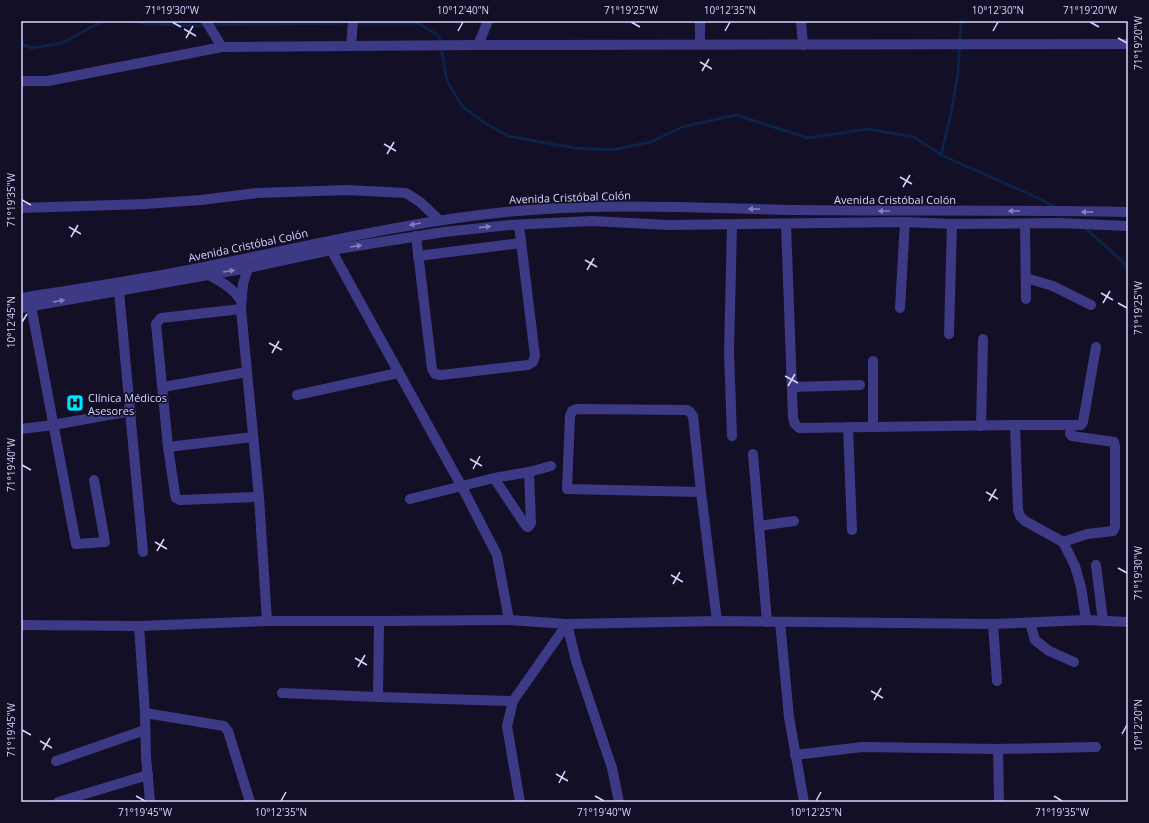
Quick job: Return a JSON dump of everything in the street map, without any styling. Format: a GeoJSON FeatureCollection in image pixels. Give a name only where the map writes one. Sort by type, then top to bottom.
{"type":"FeatureCollection","features":[{"type":"Feature","properties":{"kind":"street"},"geometry":{"type":"LineString","coordinates":[[206,21],[222,47]]}},
{"type":"Feature","properties":{"kind":"street"},"geometry":{"type":"LineString","coordinates":[[351,46],[353,21]]}},
{"type":"Feature","properties":{"kind":"street"},"geometry":{"type":"LineString","coordinates":[[478,45],[488,21]]}},
{"type":"Feature","properties":{"kind":"street"},"geometry":{"type":"LineString","coordinates":[[700,21],[700,44]]}},
{"type":"Feature","properties":{"kind":"street"},"geometry":{"type":"LineString","coordinates":[[801,21],[803,45]]}},
{"type":"Feature","properties":{"kind":"street"},"geometry":{"type":"LineString","coordinates":[[21,81],[48,81],[222,47],[700,44],[1128,44]]}},
{"type":"Feature","properties":{"kind":"street"},"geometry":{"type":"LineString","coordinates":[[21,208],[145,204],[201,200],[257,193],[348,190],[406,193],[420,202],[439,220]]}},
{"type":"Feature","properties":{"kind":"street","name":"Avenida Cristóbal Colón"},"geometry":{"type":"LineString","coordinates":[[21,298],[200,268],[326,241],[439,220],[508,212],[599,206],[876,211],[1125,212]]}},
{"type":"Feature","properties":{"kind":"street","name":"Avenida Cristóbal Colón"},"geometry":{"type":"LineString","coordinates":[[26,307],[248,268],[331,250],[444,232],[519,224],[592,222],[669,225],[732,225],[905,222],[952,224],[1058,223],[1127,226]]}},
{"type":"Feature","properties":{"kind":"street"},"geometry":{"type":"LineString","coordinates":[[900,308],[905,222]]}},
{"type":"Feature","properties":{"kind":"street"},"geometry":{"type":"LineString","coordinates":[[416,236],[432,369],[435,374],[441,375],[528,365],[533,362],[535,356],[519,224]]}},
{"type":"Feature","properties":{"kind":"street"},"geometry":{"type":"LineString","coordinates":[[786,224],[793,418],[795,424],[800,428],[1081,425],[1083,422],[1096,346]]}},
{"type":"Feature","properties":{"kind":"street"},"geometry":{"type":"LineString","coordinates":[[949,334],[952,224]]}},
{"type":"Feature","properties":{"kind":"street"},"geometry":{"type":"LineString","coordinates":[[1025,224],[1026,299]]}},
{"type":"Feature","properties":{"kind":"street"},"geometry":{"type":"LineString","coordinates":[[732,225],[729,352],[732,436]]}},
{"type":"Feature","properties":{"kind":"street"},"geometry":{"type":"LineString","coordinates":[[326,241],[498,555],[509,620]]}},
{"type":"Feature","properties":{"kind":"street"},"geometry":{"type":"LineString","coordinates":[[418,256],[521,243]]}},
{"type":"Feature","properties":{"kind":"street"},"geometry":{"type":"LineString","coordinates":[[248,268],[243,284],[241,305],[260,496],[267,621]]}},
{"type":"Feature","properties":{"kind":"street"},"geometry":{"type":"LineString","coordinates":[[207,274],[227,285],[238,295],[241,305]]}},
{"type":"Feature","properties":{"kind":"street"},"geometry":{"type":"LineString","coordinates":[[1026,278],[1053,286],[1091,305]]}},
{"type":"Feature","properties":{"kind":"street"},"geometry":{"type":"LineString","coordinates":[[119,291],[143,552]]}},
{"type":"Feature","properties":{"kind":"street"},"geometry":{"type":"LineString","coordinates":[[241,305],[161,318],[156,324],[168,447],[176,498],[180,500],[260,496]]}},
{"type":"Feature","properties":{"kind":"street"},"geometry":{"type":"LineString","coordinates":[[26,307],[54,425],[76,544],[104,542],[94,480]]}},
{"type":"Feature","properties":{"kind":"street"},"geometry":{"type":"LineString","coordinates":[[981,426],[983,339]]}},
{"type":"Feature","properties":{"kind":"street"},"geometry":{"type":"LineString","coordinates":[[873,361],[873,427]]}},
{"type":"Feature","properties":{"kind":"street"},"geometry":{"type":"LineString","coordinates":[[163,387],[247,372]]}},
{"type":"Feature","properties":{"kind":"street"},"geometry":{"type":"LineString","coordinates":[[297,395],[398,373]]}},
{"type":"Feature","properties":{"kind":"street"},"geometry":{"type":"LineString","coordinates":[[792,387],[860,385]]}},
{"type":"Feature","properties":{"kind":"street"},"geometry":{"type":"LineString","coordinates":[[701,492],[567,489],[570,416],[572,411],[577,409],[687,410],[693,416],[717,621]]}},
{"type":"Feature","properties":{"kind":"street"},"geometry":{"type":"LineString","coordinates":[[21,429],[54,425],[131,411]]}},
{"type":"Feature","properties":{"kind":"street"},"geometry":{"type":"LineString","coordinates":[[1014,425],[1018,510],[1020,516],[1025,521],[1063,542],[1082,587],[1086,620]]}},
{"type":"Feature","properties":{"kind":"street"},"geometry":{"type":"LineString","coordinates":[[1063,542],[1087,534],[1113,531],[1115,527],[1114,442],[1072,436],[1070,434],[1071,425]]}},
{"type":"Feature","properties":{"kind":"street"},"geometry":{"type":"LineString","coordinates":[[848,427],[852,530]]}},
{"type":"Feature","properties":{"kind":"street"},"geometry":{"type":"LineString","coordinates":[[168,447],[253,437]]}},
{"type":"Feature","properties":{"kind":"street"},"geometry":{"type":"LineString","coordinates":[[753,454],[767,622]]}},
{"type":"Feature","properties":{"kind":"street"},"geometry":{"type":"LineString","coordinates":[[410,499],[494,478],[529,472],[551,466]]}},
{"type":"Feature","properties":{"kind":"street"},"geometry":{"type":"LineString","coordinates":[[494,478],[526,526],[528,526],[531,524],[529,472]]}},
{"type":"Feature","properties":{"kind":"street"},"geometry":{"type":"LineString","coordinates":[[759,526],[794,521]]}},
{"type":"Feature","properties":{"kind":"street"},"geometry":{"type":"LineString","coordinates":[[1096,565],[1103,621]]}},
{"type":"Feature","properties":{"kind":"street"},"geometry":{"type":"LineString","coordinates":[[21,625],[139,626],[267,621],[509,620],[566,624],[717,621],[993,624],[1086,620],[1128,622]]}},
{"type":"Feature","properties":{"kind":"street"},"geometry":{"type":"LineString","coordinates":[[378,697],[380,621]]}},
{"type":"Feature","properties":{"kind":"street"},"geometry":{"type":"LineString","coordinates":[[780,622],[789,717],[804,802]]}},
{"type":"Feature","properties":{"kind":"street"},"geometry":{"type":"LineString","coordinates":[[1030,623],[1035,640],[1049,651],[1074,662]]}},
{"type":"Feature","properties":{"kind":"street"},"geometry":{"type":"LineString","coordinates":[[520,802],[507,726],[513,701],[566,624]]}},
{"type":"Feature","properties":{"kind":"street"},"geometry":{"type":"LineString","coordinates":[[566,624],[576,661],[612,768],[619,802]]}},
{"type":"Feature","properties":{"kind":"street"},"geometry":{"type":"LineString","coordinates":[[993,624],[997,681]]}},
{"type":"Feature","properties":{"kind":"street"},"geometry":{"type":"LineString","coordinates":[[139,626],[150,802]]}},
{"type":"Feature","properties":{"kind":"street"},"geometry":{"type":"LineString","coordinates":[[282,692],[378,697],[513,701]]}},
{"type":"Feature","properties":{"kind":"street"},"geometry":{"type":"LineString","coordinates":[[145,713],[224,726],[228,731],[250,802]]}},
{"type":"Feature","properties":{"kind":"street"},"geometry":{"type":"LineString","coordinates":[[56,760],[145,730]]}},
{"type":"Feature","properties":{"kind":"street"},"geometry":{"type":"LineString","coordinates":[[795,755],[862,747],[998,750],[1096,747]]}},
{"type":"Feature","properties":{"kind":"street"},"geometry":{"type":"LineString","coordinates":[[998,750],[999,802]]}},
{"type":"Feature","properties":{"kind":"street"},"geometry":{"type":"LineString","coordinates":[[58,802],[148,775]]}},
{"type":"Feature","properties":{"kind":"waterway"},"geometry":{"type":"LineString","coordinates":[[21,44],[32,48],[62,43],[103,21]]}},
{"type":"Feature","properties":{"kind":"waterway"},"geometry":{"type":"LineString","coordinates":[[136,21],[146,24],[206,26]]}},
{"type":"Feature","properties":{"kind":"waterway"},"geometry":{"type":"LineString","coordinates":[[941,155],[952,109],[958,73],[961,21]]}},
{"type":"Feature","properties":{"kind":"waterway"},"geometry":{"type":"LineString","coordinates":[[212,25],[344,23]]}},
{"type":"Feature","properties":{"kind":"waterway"},"geometry":{"type":"LineString","coordinates":[[358,23],[418,23],[439,36],[447,81],[462,106],[483,122],[508,136],[574,148],[612,150],[651,142],[682,127],[736,115],[808,138],[868,129],[914,137],[941,155],[1036,197],[1057,208]]}},
{"type":"Feature","properties":{"kind":"waterway"},"geometry":{"type":"LineString","coordinates":[[1084,227],[1128,268]]}},
{"type":"Feature","properties":{"kind":"place","name":"Clínica Médicos Asesores"},"geometry":{"type":"Point","coordinates":[75,403]}}]}
